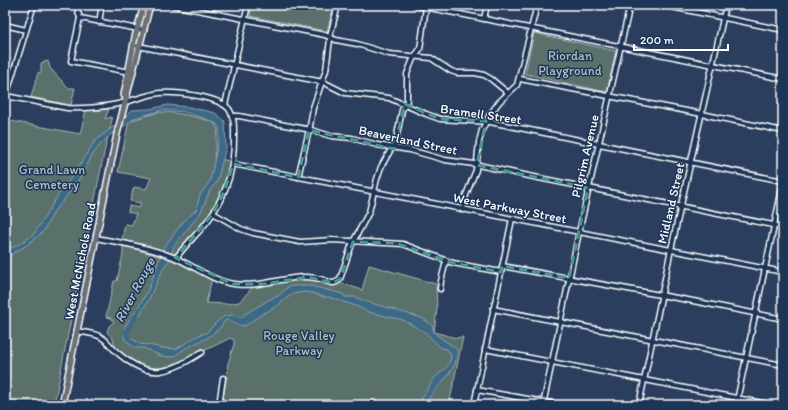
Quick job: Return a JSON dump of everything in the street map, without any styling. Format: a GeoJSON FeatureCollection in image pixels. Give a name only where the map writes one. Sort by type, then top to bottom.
{"type":"FeatureCollection","features":[{"type":"Feature","properties":{"kind":"main road","name":"West McNichols Road"},"geometry":{"type":"LineString","coordinates":[[62,405],[117,134],[128,95],[134,45],[144,5]]}},
{"type":"Feature","properties":{"kind":"main road","name":"West McNichols Road"},"geometry":{"type":"LineString","coordinates":[[131,71],[140,46],[150,5]]}},
{"type":"Feature","properties":{"kind":"street"},"geometry":{"type":"LineString","coordinates":[[34,5],[6,88],[6,96],[76,109],[117,104],[144,96],[168,93],[199,96],[225,105],[232,116],[234,126],[233,164],[224,192],[213,213],[201,229],[175,257]]}},
{"type":"Feature","properties":{"kind":"street"},"geometry":{"type":"LineString","coordinates":[[76,5],[80,18],[71,61],[131,71]]}},
{"type":"Feature","properties":{"kind":"street"},"geometry":{"type":"LineString","coordinates":[[98,22],[102,5]]}},
{"type":"Feature","properties":{"kind":"street"},"geometry":{"type":"LineString","coordinates":[[172,5],[325,35],[336,40],[357,44],[389,54],[431,58],[450,71],[484,75],[508,93]]}},
{"type":"Feature","properties":{"kind":"street"},"geometry":{"type":"LineString","coordinates":[[225,105],[248,5]]}},
{"type":"Feature","properties":{"kind":"street"},"geometry":{"type":"LineString","coordinates":[[298,177],[313,108],[326,70],[338,5]]}},
{"type":"Feature","properties":{"kind":"street"},"geometry":{"type":"LineString","coordinates":[[415,5],[783,79]]}},
{"type":"Feature","properties":{"kind":"street"},"geometry":{"type":"LineString","coordinates":[[484,18],[487,5]]}},
{"type":"Feature","properties":{"kind":"street"},"geometry":{"type":"LineString","coordinates":[[463,210],[477,165],[480,137],[486,122],[499,102],[515,88],[520,79],[537,5]]}},
{"type":"Feature","properties":{"kind":"street","name":"Pilgrim Avenue"},"geometry":{"type":"LineString","coordinates":[[543,403],[588,188],[630,5]]}},
{"type":"Feature","properties":{"kind":"street"},"geometry":{"type":"LineString","coordinates":[[662,5],[783,30]]}},
{"type":"Feature","properties":{"kind":"street","name":"Midland Street"},"geometry":{"type":"LineString","coordinates":[[639,405],[671,250],[726,5]]}},
{"type":"Feature","properties":{"kind":"street"},"geometry":{"type":"LineString","coordinates":[[96,238],[136,245],[159,251],[175,257],[212,276],[233,284],[265,284],[290,278],[307,277],[315,277],[334,283],[340,279],[353,242],[369,212],[381,168],[395,145],[402,110],[407,100],[407,74],[419,53],[426,7]]}},
{"type":"Feature","properties":{"kind":"street"},"geometry":{"type":"LineString","coordinates":[[80,18],[144,30]]}},
{"type":"Feature","properties":{"kind":"street"},"geometry":{"type":"LineString","coordinates":[[5,25],[26,30]]}},
{"type":"Feature","properties":{"kind":"street","name":"Bramell Street"},"geometry":{"type":"LineString","coordinates":[[134,45],[323,82],[345,93],[390,98],[426,114],[440,118],[486,122],[783,182]]}},
{"type":"Feature","properties":{"kind":"street"},"geometry":{"type":"LineString","coordinates":[[520,79],[783,131]]}},
{"type":"Feature","properties":{"kind":"street","name":"Beaverland Street"},"geometry":{"type":"LineString","coordinates":[[232,116],[240,116],[327,135],[352,138],[377,146],[410,150],[445,160],[477,165],[783,227]]}},
{"type":"Feature","properties":{"kind":"street","name":"West Parkway Street"},"geometry":{"type":"LineString","coordinates":[[233,164],[783,272]]}},
{"type":"Feature","properties":{"kind":"street"},"geometry":{"type":"LineString","coordinates":[[736,405],[783,182]]}},
{"type":"Feature","properties":{"kind":"street"},"geometry":{"type":"LineString","coordinates":[[213,213],[241,229],[253,233],[300,242],[332,240],[403,244],[446,261],[501,272]]}},
{"type":"Feature","properties":{"kind":"street"},"geometry":{"type":"LineString","coordinates":[[474,405],[512,219]]}},
{"type":"Feature","properties":{"kind":"street"},"geometry":{"type":"LineString","coordinates":[[440,289],[446,261]]}},
{"type":"Feature","properties":{"kind":"street"},"geometry":{"type":"LineString","coordinates":[[502,266],[783,319]]}},
{"type":"Feature","properties":{"kind":"street"},"geometry":{"type":"LineString","coordinates":[[493,308],[783,365]]}},
{"type":"Feature","properties":{"kind":"street"},"geometry":{"type":"LineString","coordinates":[[77,331],[101,337],[122,357],[146,370],[166,370],[176,368],[202,352]]}},
{"type":"Feature","properties":{"kind":"street"},"geometry":{"type":"LineString","coordinates":[[485,349],[773,405]]}},
{"type":"Feature","properties":{"kind":"street"},"geometry":{"type":"LineString","coordinates":[[219,405],[223,378]]}},
{"type":"Feature","properties":{"kind":"street"},"geometry":{"type":"LineString","coordinates":[[477,390],[560,405]]}},
{"type":"Feature","properties":{"kind":"highlighted area"},"geometry":{"type":"Polygon","coordinates":[[[405,104],[440,119],[486,121],[477,165],[588,188],[569,278],[502,266],[501,272],[453,263],[395,243],[353,242],[340,279],[333,283],[307,277],[265,284],[233,284],[176,258],[213,213],[224,192],[233,164],[298,177],[309,130],[394,149],[405,104]]]}},
{"type":"Feature","properties":{"kind":"green space"},"geometry":{"type":"Polygon","coordinates":[[[252,5],[334,5],[327,31],[250,16],[252,5]]]}},
{"type":"Feature","properties":{"kind":"green space","name":"Riordan Playground"},"geometry":{"type":"Polygon","coordinates":[[[534,33],[616,51],[607,92],[525,74],[534,33]]]}},
{"type":"Feature","properties":{"kind":"green space"},"geometry":{"type":"Polygon","coordinates":[[[48,61],[50,68],[68,88],[75,88],[71,105],[31,97],[38,73],[41,72],[41,63],[48,61]]]}},
{"type":"Feature","properties":{"kind":"green space","name":"Grand Lawn Cemetery"},"geometry":{"type":"Polygon","coordinates":[[[109,109],[105,119],[111,117],[112,120],[104,153],[54,405],[5,405],[5,120],[80,134],[86,110],[109,109]]]}},
{"type":"Feature","properties":{"kind":"green space"},"geometry":{"type":"Polygon","coordinates":[[[159,112],[180,114],[214,122],[218,130],[214,158],[231,161],[224,187],[218,200],[203,222],[176,253],[173,254],[122,240],[125,224],[132,225],[136,214],[128,212],[129,206],[139,208],[141,203],[130,201],[134,187],[146,189],[151,178],[118,172],[129,121],[159,112]]]}},
{"type":"Feature","properties":{"kind":"green space","name":"Rouge Valley Parkway"},"geometry":{"type":"Polygon","coordinates":[[[123,246],[173,260],[212,278],[206,303],[227,304],[239,302],[253,287],[298,279],[310,280],[328,285],[337,285],[341,283],[362,290],[369,265],[436,284],[437,309],[434,332],[456,338],[463,337],[449,405],[222,405],[228,369],[227,367],[234,344],[234,340],[230,338],[169,366],[158,369],[148,369],[138,365],[127,359],[116,348],[113,339],[107,332],[109,326],[114,322],[111,318],[106,317],[114,281],[117,281],[123,254],[123,246]]]}},
{"type":"Feature","properties":{"kind":"water"},"geometry":{"type":"Polygon","coordinates":[[[168,105],[189,107],[215,113],[224,120],[225,123],[226,147],[217,182],[210,190],[201,212],[174,246],[169,260],[137,319],[127,325],[128,336],[140,344],[176,349],[199,335],[206,333],[225,316],[234,315],[242,318],[245,314],[278,296],[288,287],[311,286],[343,294],[345,297],[354,297],[422,318],[432,325],[434,332],[438,336],[457,349],[454,366],[450,373],[424,405],[418,405],[433,380],[447,367],[450,360],[451,355],[447,349],[441,348],[425,332],[403,320],[368,312],[356,306],[312,293],[303,292],[293,294],[282,301],[279,305],[245,326],[237,325],[229,320],[226,320],[221,327],[207,338],[186,348],[173,357],[161,356],[144,348],[135,348],[125,340],[125,326],[141,303],[149,288],[164,247],[183,222],[196,210],[200,195],[210,181],[219,138],[219,128],[217,124],[206,119],[184,112],[163,110],[134,118],[110,135],[93,154],[82,175],[55,210],[43,232],[24,247],[5,258],[5,251],[34,234],[60,192],[74,174],[95,141],[122,120],[132,110],[149,109],[168,105]]]}},
{"type":"Feature","properties":{"kind":"waterway","name":"River Rouge"},"geometry":{"type":"LineString","coordinates":[[128,338],[126,332],[136,316]]}}]}
